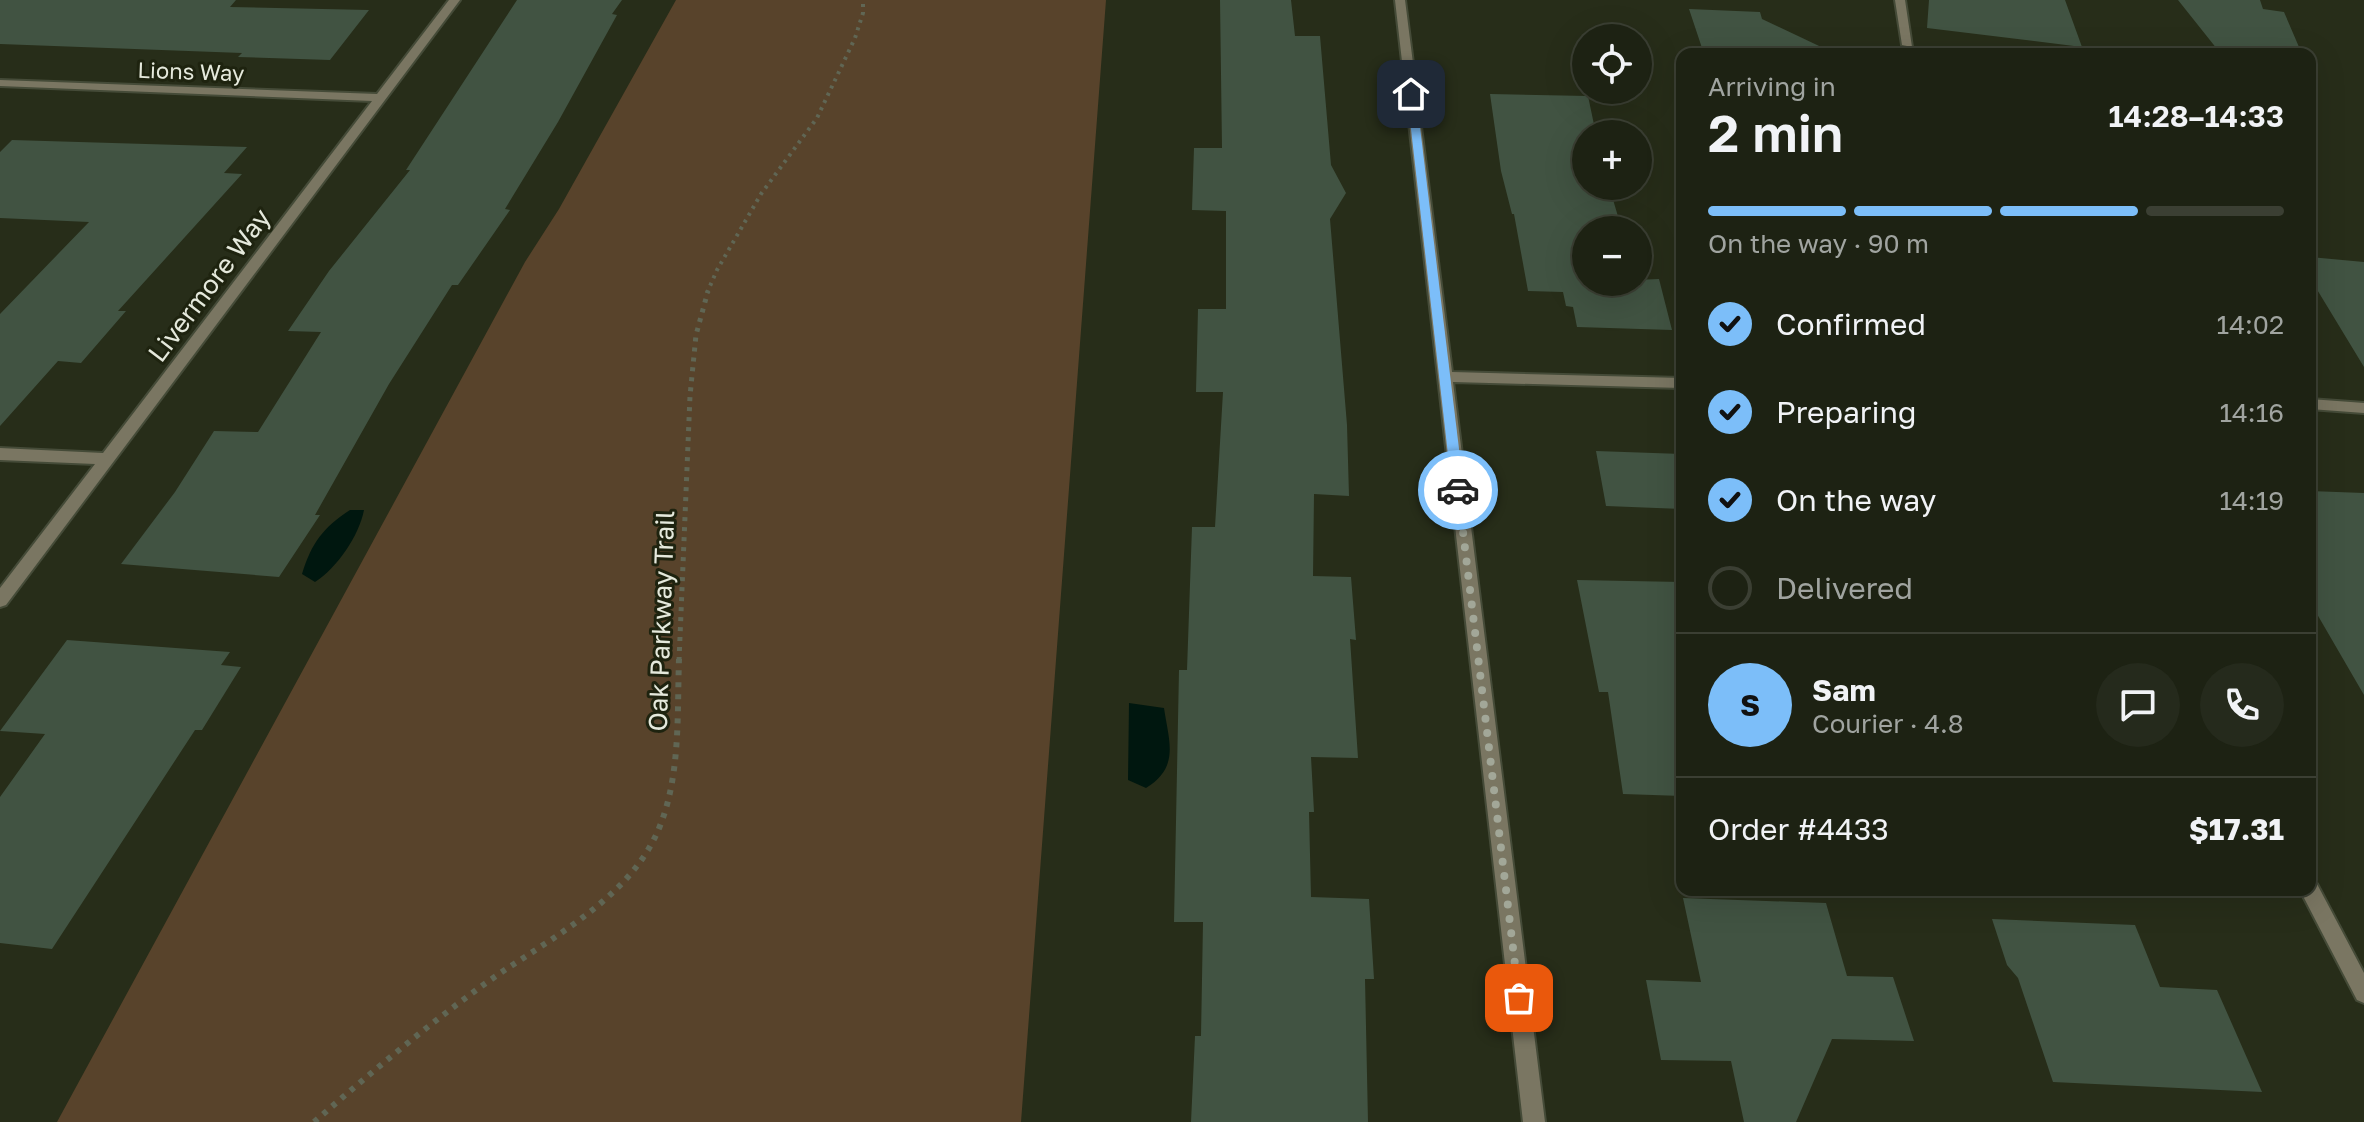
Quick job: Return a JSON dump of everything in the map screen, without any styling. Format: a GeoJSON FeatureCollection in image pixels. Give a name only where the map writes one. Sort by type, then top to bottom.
{"type":"FeatureCollection","features":[{"type":"Feature","properties":{"kind":"street","name":"Livermore Way"},"geometry":{"type":"LineString","coordinates":[[0,600],[455,0]]}},
{"type":"Feature","properties":{"kind":"street"},"geometry":{"type":"LineString","coordinates":[[1400,0],[1534,1122]]}},
{"type":"Feature","properties":{"kind":"street"},"geometry":{"type":"LineString","coordinates":[[1900,0],[1908,45]]}},
{"type":"Feature","properties":{"kind":"street","name":"Lions Way"},"geometry":{"type":"LineString","coordinates":[[0,83],[381,98]]}},
{"type":"Feature","properties":{"kind":"street"},"geometry":{"type":"LineString","coordinates":[[1445,377],[1676,383]]}},
{"type":"Feature","properties":{"kind":"street"},"geometry":{"type":"LineString","coordinates":[[2316,404],[2364,408]]}},
{"type":"Feature","properties":{"kind":"street"},"geometry":{"type":"LineString","coordinates":[[0,454],[107,459]]}},
{"type":"Feature","properties":{"kind":"street"},"geometry":{"type":"LineString","coordinates":[[2313,896],[2364,993]]}},
{"type":"Feature","properties":{"kind":"path","name":"Oak Parkway Trail"},"geometry":{"type":"LineString","coordinates":[[314,1122],[463,999],[633,872],[657,836],[669,806],[675,765],[690,396],[696,335],[703,304],[736,232],[817,118],[855,38],[863,13],[863,0]]}},
{"type":"Feature","properties":{"kind":"shaded area"},"geometry":{"type":"Polygon","coordinates":[[[676,0],[1106,0],[1021,1122],[57,1122],[525,262],[559,209],[676,0]]]}},
{"type":"Feature","properties":{"kind":"shaded area"},"geometry":{"type":"Polygon","coordinates":[[[350,510],[364,510],[352,541],[339,560],[315,582],[302,574],[310,553],[326,530],[350,510]]]}},
{"type":"Feature","properties":{"kind":"shaded area"},"geometry":{"type":"Polygon","coordinates":[[[1129,703],[1164,708],[1170,753],[1168,762],[1157,780],[1146,788],[1128,780],[1129,703]]]}},
{"type":"Feature","properties":{"kind":"building"},"geometry":{"type":"Polygon","coordinates":[[[0,0],[236,0],[230,7],[369,10],[330,60],[238,57],[242,53],[0,44],[0,0]]]}},
{"type":"Feature","properties":{"kind":"building"},"geometry":{"type":"Polygon","coordinates":[[[517,0],[622,0],[612,14],[617,15],[558,122],[505,209],[510,210],[458,285],[452,285],[389,384],[315,515],[320,515],[279,577],[121,564],[175,492],[214,431],[258,432],[321,332],[288,331],[329,271],[410,170],[406,170],[517,0]]]}},
{"type":"Feature","properties":{"kind":"building"},"geometry":{"type":"Polygon","coordinates":[[[1220,0],[1291,0],[1295,36],[1320,36],[1331,165],[1346,193],[1330,219],[1347,425],[1349,496],[1314,494],[1313,576],[1351,577],[1356,640],[1350,639],[1358,758],[1311,757],[1314,812],[1309,812],[1311,897],[1369,899],[1374,979],[1365,979],[1368,1122],[1191,1122],[1195,1036],[1201,1036],[1203,922],[1174,922],[1179,670],[1187,670],[1192,527],[1215,527],[1223,392],[1196,392],[1198,309],[1226,309],[1226,211],[1192,210],[1194,148],[1222,148],[1220,0]]]}},
{"type":"Feature","properties":{"kind":"building"},"geometry":{"type":"Polygon","coordinates":[[[1929,0],[2065,0],[2082,47],[1927,28],[1929,0]]]}},
{"type":"Feature","properties":{"kind":"building"},"geometry":{"type":"Polygon","coordinates":[[[2178,0],[2260,0],[2263,9],[2284,12],[2299,48],[2216,48],[2178,0]]]}},
{"type":"Feature","properties":{"kind":"building"},"geometry":{"type":"Polygon","coordinates":[[[1689,9],[1760,12],[1762,19],[1823,48],[1702,48],[1689,9]]]}},
{"type":"Feature","properties":{"kind":"building"},"geometry":{"type":"Polygon","coordinates":[[[1490,94],[1572,96],[1572,104],[1590,104],[1593,120],[1572,120],[1572,200],[1613,200],[1618,216],[1572,216],[1572,296],[1652,296],[1652,279],[1659,279],[1672,330],[1577,327],[1573,307],[1566,306],[1563,292],[1528,291],[1514,214],[1501,171],[1490,94]]]}},
{"type":"Feature","properties":{"kind":"building"},"geometry":{"type":"Polygon","coordinates":[[[12,140],[247,147],[224,173],[242,174],[118,311],[126,311],[81,363],[58,361],[0,426],[0,314],[89,222],[0,218],[0,152],[12,140]]]}},
{"type":"Feature","properties":{"kind":"building"},"geometry":{"type":"Polygon","coordinates":[[[2316,258],[2364,262],[2364,367],[2316,288],[2316,258]]]}},
{"type":"Feature","properties":{"kind":"building"},"geometry":{"type":"Polygon","coordinates":[[[1596,451],[1676,454],[1676,509],[1606,506],[1596,451]]]}},
{"type":"Feature","properties":{"kind":"building"},"geometry":{"type":"Polygon","coordinates":[[[2316,491],[2364,493],[2364,695],[2316,612],[2316,491]]]}},
{"type":"Feature","properties":{"kind":"building"},"geometry":{"type":"Polygon","coordinates":[[[1577,580],[1676,582],[1676,796],[1623,794],[1608,692],[1599,692],[1577,580]]]}},
{"type":"Feature","properties":{"kind":"building"},"geometry":{"type":"Polygon","coordinates":[[[67,640],[230,652],[221,665],[241,667],[202,730],[195,730],[52,949],[0,943],[0,797],[45,734],[0,731],[67,640]]]}},
{"type":"Feature","properties":{"kind":"building"},"geometry":{"type":"Polygon","coordinates":[[[1683,898],[1826,903],[1847,976],[1893,977],[1914,1041],[1832,1039],[1796,1122],[1744,1122],[1731,1061],[1661,1060],[1646,980],[1701,982],[1683,898]]]}},
{"type":"Feature","properties":{"kind":"building"},"geometry":{"type":"Polygon","coordinates":[[[1992,919],[2135,925],[2160,987],[2217,990],[2262,1092],[2053,1082],[2018,978],[2007,965],[1992,919]]]}},
{"type":"Feature","properties":{"kind":"way so far"},"geometry":{"type":"LineString","coordinates":[[1458,490],[1519,998]]}},
{"type":"Feature","properties":{"kind":"route"},"geometry":{"type":"LineString","coordinates":[[1411,94],[1458,490]]}}]}
